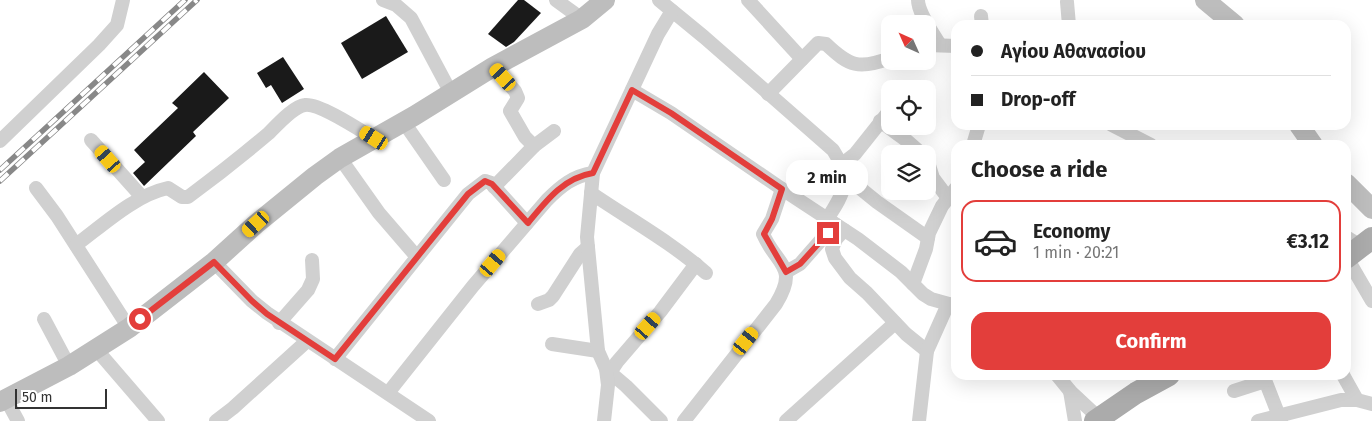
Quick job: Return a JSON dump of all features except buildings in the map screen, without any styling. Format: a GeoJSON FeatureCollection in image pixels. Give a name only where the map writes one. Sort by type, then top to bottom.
{"type":"FeatureCollection","features":[{"type":"Feature","properties":{"kind":"main road"},"geometry":{"type":"LineString","coordinates":[[3,401],[96,350],[130,328],[214,262],[256,224],[315,176],[340,158],[494,67],[582,20],[604,0]]}},
{"type":"Feature","properties":{"kind":"main road"},"geometry":{"type":"LineString","coordinates":[[1205,0],[1229,20]]}},
{"type":"Feature","properties":{"kind":"main road"},"geometry":{"type":"LineString","coordinates":[[1351,190],[1372,209]]}},
{"type":"Feature","properties":{"kind":"main road"},"geometry":{"type":"LineString","coordinates":[[1097,419],[1136,393],[1160,380]]}},
{"type":"Feature","properties":{"kind":"street"},"geometry":{"type":"LineString","coordinates":[[0,141],[99,45],[117,25],[123,0]]}},
{"type":"Feature","properties":{"kind":"street"},"geometry":{"type":"LineString","coordinates":[[383,0],[396,5],[411,18],[451,93]]}},
{"type":"Feature","properties":{"kind":"street"},"geometry":{"type":"LineString","coordinates":[[556,0],[582,20]]}},
{"type":"Feature","properties":{"kind":"street"},"geometry":{"type":"LineString","coordinates":[[748,0],[802,59]]}},
{"type":"Feature","properties":{"kind":"street"},"geometry":{"type":"LineString","coordinates":[[918,0],[918,6],[923,15]]}},
{"type":"Feature","properties":{"kind":"street"},"geometry":{"type":"LineString","coordinates":[[1067,2],[1069,20]]}},
{"type":"Feature","properties":{"kind":"street"},"geometry":{"type":"LineString","coordinates":[[661,421],[608,370],[598,352],[588,247],[593,173],[658,34],[665,4],[833,150],[843,170],[877,202],[928,238]]}},
{"type":"Feature","properties":{"kind":"street"},"geometry":{"type":"LineString","coordinates":[[768,94],[818,43],[826,44],[844,60],[853,65],[865,65],[881,61]]}},
{"type":"Feature","properties":{"kind":"street"},"geometry":{"type":"LineString","coordinates":[[936,45],[951,46]]}},
{"type":"Feature","properties":{"kind":"street"},"geometry":{"type":"LineString","coordinates":[[494,67],[515,91],[518,98],[510,111],[525,137],[534,146]]}},
{"type":"Feature","properties":{"kind":"street"},"geometry":{"type":"LineString","coordinates":[[632,90],[671,113],[880,255],[901,272],[922,294],[931,299],[951,305]]}},
{"type":"Feature","properties":{"kind":"street"},"geometry":{"type":"LineString","coordinates":[[76,245],[156,190],[168,188],[182,197],[188,197],[299,107],[307,104],[349,122],[374,138]]}},
{"type":"Feature","properties":{"kind":"street"},"geometry":{"type":"LineString","coordinates":[[881,121],[843,170],[843,190],[836,204],[836,239],[832,249],[835,258],[850,278],[926,351]]}},
{"type":"Feature","properties":{"kind":"street"},"geometry":{"type":"LineString","coordinates":[[403,122],[444,180]]}},
{"type":"Feature","properties":{"kind":"street"},"geometry":{"type":"LineString","coordinates":[[1122,130],[1141,140]]}},
{"type":"Feature","properties":{"kind":"street"},"geometry":{"type":"LineString","coordinates":[[494,187],[534,146],[554,131]]}},
{"type":"Feature","properties":{"kind":"street"},"geometry":{"type":"LineString","coordinates":[[902,135],[912,145]]}},
{"type":"Feature","properties":{"kind":"street"},"geometry":{"type":"LineString","coordinates":[[91,140],[142,198]]}},
{"type":"Feature","properties":{"kind":"street"},"geometry":{"type":"LineString","coordinates":[[340,158],[379,212],[417,257]]}},
{"type":"Feature","properties":{"kind":"street"},"geometry":{"type":"LineString","coordinates":[[388,393],[473,286],[560,188],[578,176],[593,173]]}},
{"type":"Feature","properties":{"kind":"street"},"geometry":{"type":"LineString","coordinates":[[335,359],[475,188],[485,181],[492,184],[528,223]]}},
{"type":"Feature","properties":{"kind":"street"},"geometry":{"type":"LineString","coordinates":[[936,181],[951,193]]}},
{"type":"Feature","properties":{"kind":"street"},"geometry":{"type":"LineString","coordinates":[[36,188],[57,216],[130,328]]}},
{"type":"Feature","properties":{"kind":"street"},"geometry":{"type":"LineString","coordinates":[[684,421],[785,290],[786,272],[764,234],[772,219],[782,189]]}},
{"type":"Feature","properties":{"kind":"street"},"geometry":{"type":"LineString","coordinates":[[591,192],[619,212],[648,229],[701,268],[608,370],[604,421]]}},
{"type":"Feature","properties":{"kind":"street"},"geometry":{"type":"LineString","coordinates":[[913,284],[935,221],[951,196]]}},
{"type":"Feature","properties":{"kind":"street"},"geometry":{"type":"LineString","coordinates":[[786,272],[800,264],[835,224]]}},
{"type":"Feature","properties":{"kind":"street"},"geometry":{"type":"LineString","coordinates":[[538,304],[549,300],[553,296],[580,254],[588,247]]}},
{"type":"Feature","properties":{"kind":"street"},"geometry":{"type":"LineString","coordinates":[[1355,248],[1372,301]]}},
{"type":"Feature","properties":{"kind":"street"},"geometry":{"type":"LineString","coordinates":[[279,322],[308,290],[313,280],[312,260]]}},
{"type":"Feature","properties":{"kind":"street"},"geometry":{"type":"LineString","coordinates":[[214,262],[252,301],[279,322],[429,421]]}},
{"type":"Feature","properties":{"kind":"street"},"geometry":{"type":"LineString","coordinates":[[919,421],[926,351],[951,307]]}},
{"type":"Feature","properties":{"kind":"street"},"geometry":{"type":"LineString","coordinates":[[44,319],[68,366]]}},
{"type":"Feature","properties":{"kind":"street"},"geometry":{"type":"LineString","coordinates":[[786,421],[895,323]]}},
{"type":"Feature","properties":{"kind":"street"},"geometry":{"type":"LineString","coordinates":[[216,421],[307,341]]}},
{"type":"Feature","properties":{"kind":"street"},"geometry":{"type":"LineString","coordinates":[[552,344],[598,352]]}},
{"type":"Feature","properties":{"kind":"street"},"geometry":{"type":"LineString","coordinates":[[96,350],[158,421]]}},
{"type":"Feature","properties":{"kind":"street"},"geometry":{"type":"LineString","coordinates":[[1061,380],[1097,419]]}},
{"type":"Feature","properties":{"kind":"street"},"geometry":{"type":"LineString","coordinates":[[1234,391],[1259,380]]}},
{"type":"Feature","properties":{"kind":"street"},"geometry":{"type":"LineString","coordinates":[[1265,380],[1280,418]]}},
{"type":"Feature","properties":{"kind":"street"},"geometry":{"type":"LineString","coordinates":[[1346,380],[1356,400]]}},
{"type":"Feature","properties":{"kind":"street"},"geometry":{"type":"LineString","coordinates":[[1070,391],[1075,421]]}},
{"type":"Feature","properties":{"kind":"street"},"geometry":{"type":"LineString","coordinates":[[1258,421],[1280,418],[1341,400],[1356,400],[1372,404]]}},
{"type":"Feature","properties":{"kind":"street"},"geometry":{"type":"LineString","coordinates":[[3,401],[18,421]]}},
{"type":"Feature","properties":{"kind":"railway"},"geometry":{"type":"LineString","coordinates":[[0,170],[185,0]]}},
{"type":"Feature","properties":{"kind":"railway"},"geometry":{"type":"LineString","coordinates":[[0,181],[197,0]]}},
{"type":"Feature","properties":{"kind":"route"},"geometry":{"type":"LineString","coordinates":[[140,319],[214,262],[267,314],[335,359],[462,204],[468,194],[481,183],[485,181],[492,184],[528,223],[560,188],[578,176],[593,173],[632,90],[671,113],[782,189],[772,219],[764,234],[786,272],[800,264],[828,233]]}}]}
